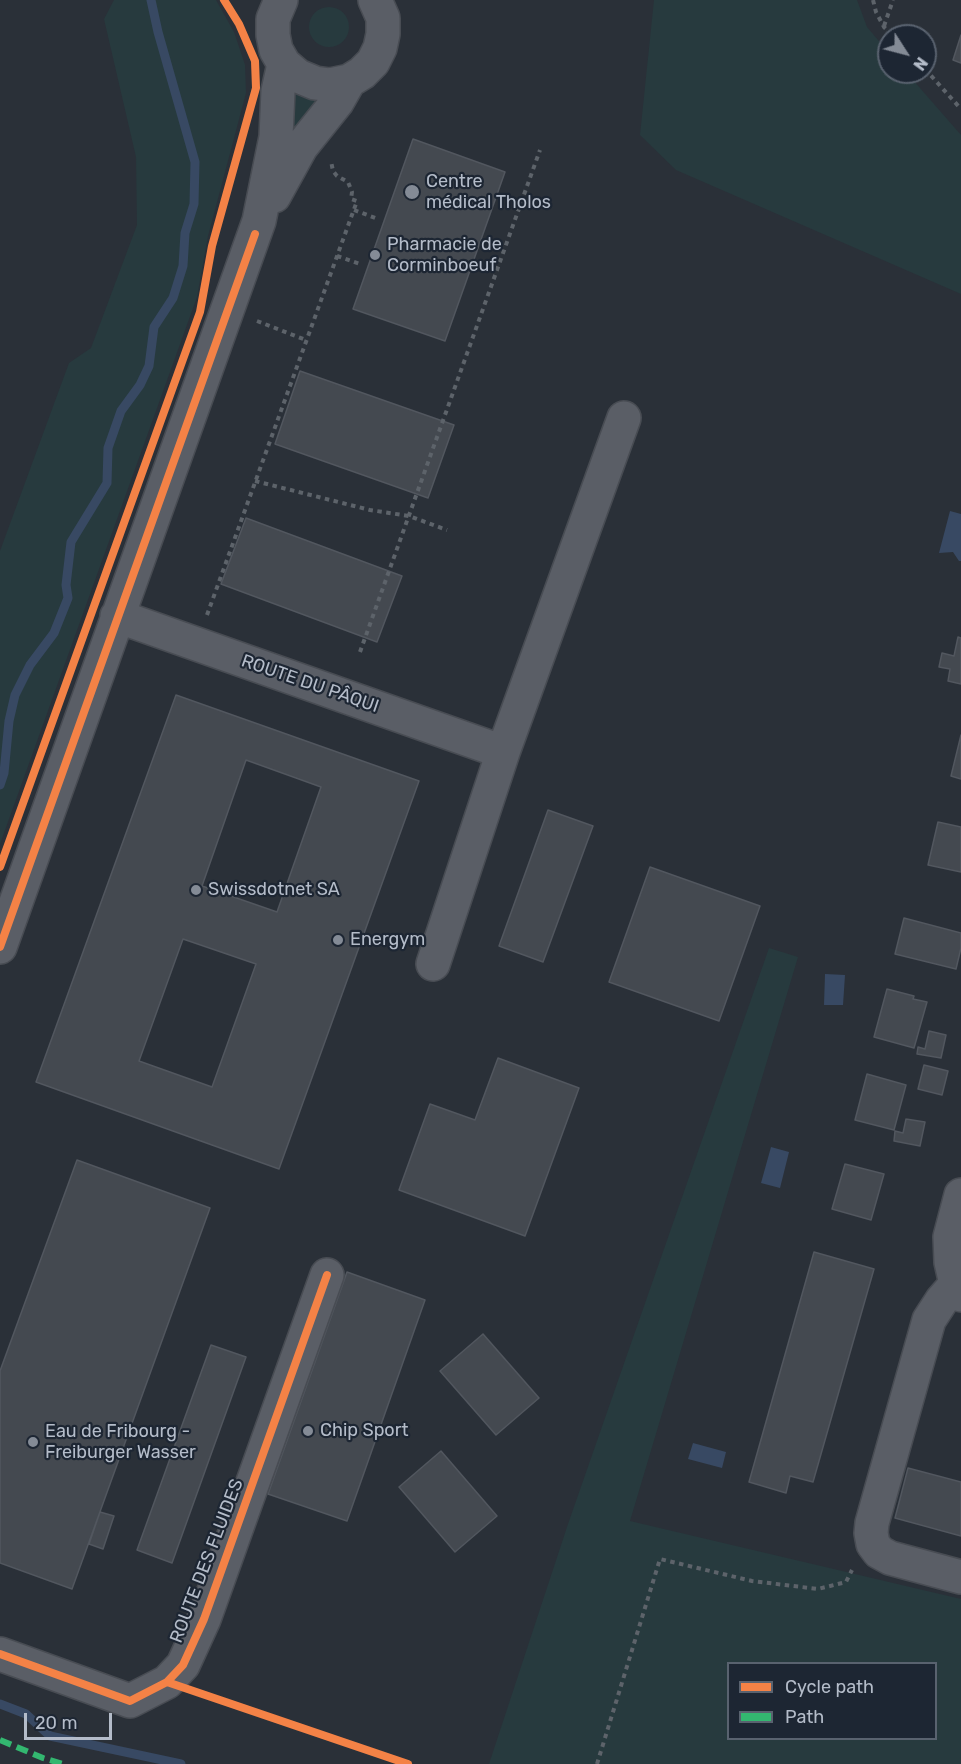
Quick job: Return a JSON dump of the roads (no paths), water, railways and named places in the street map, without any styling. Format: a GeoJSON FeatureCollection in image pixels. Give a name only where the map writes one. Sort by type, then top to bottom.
{"type":"FeatureCollection","features":[{"type":"Feature","properties":{"kind":"street"},"geometry":{"type":"LineString","coordinates":[[278,1],[273,19],[273,35],[276,50],[284,64],[298,76],[315,83],[330,85],[349,81],[373,62],[380,48],[383,34],[382,18],[375,0]]}},
{"type":"Feature","properties":{"kind":"street"},"geometry":{"type":"LineString","coordinates":[[260,221],[276,137],[278,91],[284,64]]}},
{"type":"Feature","properties":{"kind":"street"},"geometry":{"type":"LineString","coordinates":[[0,947],[260,221],[301,147],[337,102],[349,81]]}},
{"type":"Feature","properties":{"kind":"street"},"geometry":{"type":"LineString","coordinates":[[433,964],[503,752],[624,418]]}},
{"type":"Feature","properties":{"kind":"street","name":"ROUTE DU PÂQUI"},"geometry":{"type":"LineString","coordinates":[[117,615],[503,752]]}},
{"type":"Feature","properties":{"kind":"street"},"geometry":{"type":"LineString","coordinates":[[961,1196],[950,1237],[951,1262],[959,1290],[942,1300],[928,1320],[871,1533],[873,1544],[879,1552],[890,1558],[961,1577]]}},
{"type":"Feature","properties":{"kind":"street","name":"ROUTE DES FLUIDES"},"geometry":{"type":"LineString","coordinates":[[0,1654],[130,1701],[167,1682],[183,1665],[204,1619],[327,1275]]}},
{"type":"Feature","properties":{"kind":"water"},"geometry":{"type":"Polygon","coordinates":[[[950,511],[961,514],[961,561],[953,552],[939,553],[950,511]]]}},
{"type":"Feature","properties":{"kind":"water"},"geometry":{"type":"Polygon","coordinates":[[[825,974],[845,975],[843,1005],[824,1005],[825,974]]]}},
{"type":"Feature","properties":{"kind":"water"},"geometry":{"type":"Polygon","coordinates":[[[771,1147],[789,1152],[780,1188],[761,1183],[771,1147]]]}},
{"type":"Feature","properties":{"kind":"water"},"geometry":{"type":"Polygon","coordinates":[[[693,1443],[726,1452],[722,1468],[688,1459],[693,1443]]]}},
{"type":"Feature","properties":{"kind":"waterway"},"geometry":{"type":"LineString","coordinates":[[0,785],[4,773],[9,721],[15,695],[30,665],[54,633],[68,598],[66,585],[71,542],[107,483],[108,448],[121,411],[140,385],[149,366],[154,327],[173,298],[183,266],[185,233],[194,204],[195,162],[151,0]]}},
{"type":"Feature","properties":{"kind":"waterway"},"geometry":{"type":"LineString","coordinates":[[0,1704],[26,1714],[50,1736],[181,1764]]}},
{"type":"Feature","properties":{"kind":"place","name":"Centre médical Tholos"},"geometry":{"type":"Point","coordinates":[412,192]}},
{"type":"Feature","properties":{"kind":"place","name":"Pharmacie de Corminboeuf"},"geometry":{"type":"Point","coordinates":[375,255]}},
{"type":"Feature","properties":{"kind":"place","name":"Swissdotnet SA"},"geometry":{"type":"Point","coordinates":[196,890]}},
{"type":"Feature","properties":{"kind":"place","name":"Energym"},"geometry":{"type":"Point","coordinates":[338,940]}},
{"type":"Feature","properties":{"kind":"place","name":"Chip Sport"},"geometry":{"type":"Point","coordinates":[308,1431]}},
{"type":"Feature","properties":{"kind":"place","name":"Eau de Fribourg - Freiburger Wasser"},"geometry":{"type":"Point","coordinates":[33,1442]}}]}
